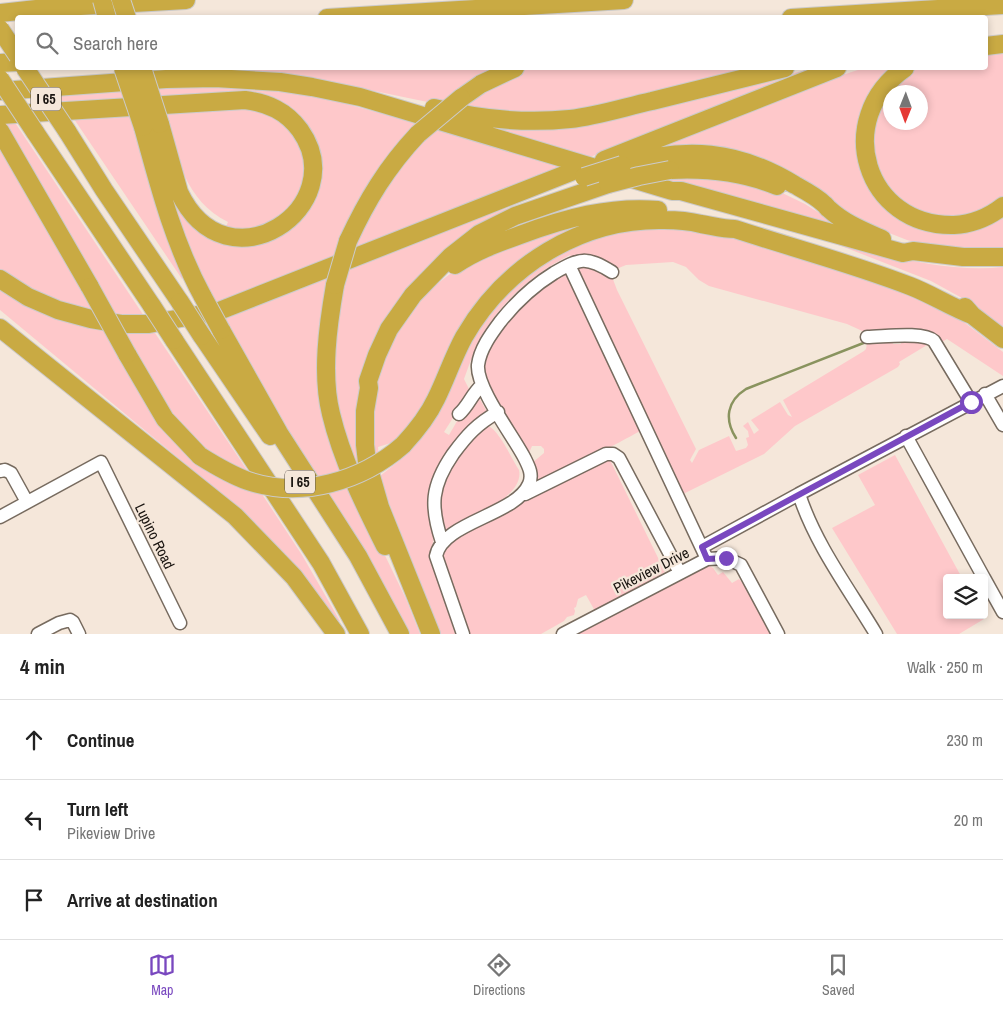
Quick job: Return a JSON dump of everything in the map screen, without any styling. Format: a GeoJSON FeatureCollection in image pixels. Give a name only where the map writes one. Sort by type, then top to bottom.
{"type":"FeatureCollection","features":[{"type":"Feature","properties":{"kind":"highway"},"geometry":{"type":"LineString","coordinates":[[102,0],[106,15]]}},
{"type":"Feature","properties":{"kind":"highway"},"geometry":{"type":"LineString","coordinates":[[121,0],[126,15]]}},
{"type":"Feature","properties":{"kind":"highway"},"geometry":{"type":"LineString","coordinates":[[0,13],[45,8],[186,0]]}},
{"type":"Feature","properties":{"kind":"highway"},"geometry":{"type":"LineString","coordinates":[[376,15],[624,0]]}},
{"type":"Feature","properties":{"kind":"highway"},"geometry":{"type":"LineString","coordinates":[[864,15],[1003,5]]}},
{"type":"Feature","properties":{"kind":"highway"},"geometry":{"type":"LineString","coordinates":[[0,29],[15,52]]}},
{"type":"Feature","properties":{"kind":"highway"},"geometry":{"type":"LineString","coordinates":[[0,37],[15,36]]}},
{"type":"Feature","properties":{"kind":"highway"},"geometry":{"type":"LineString","coordinates":[[988,36],[1003,36]]}},
{"type":"Feature","properties":{"kind":"highway"},"geometry":{"type":"LineString","coordinates":[[988,46],[1003,44]]}},
{"type":"Feature","properties":{"kind":"highway"},"geometry":{"type":"LineString","coordinates":[[0,63],[15,62]]}},
{"type":"Feature","properties":{"kind":"highway","name":"I 65"},"geometry":{"type":"LineString","coordinates":[[26,70],[104,190],[286,459],[351,566],[388,634]]}},
{"type":"Feature","properties":{"kind":"highway"},"geometry":{"type":"LineString","coordinates":[[124,70],[173,230],[190,273],[279,433],[358,556],[400,634]]}},
{"type":"Feature","properties":{"kind":"highway"},"geometry":{"type":"LineString","coordinates":[[0,115],[154,106],[245,100],[264,104],[289,117],[303,134],[312,158],[311,184],[303,204],[294,216],[270,233],[247,238],[215,232],[195,217],[179,192],[160,124],[154,106],[143,70]]}},
{"type":"Feature","properties":{"kind":"highway"},"geometry":{"type":"LineString","coordinates":[[416,596],[403,585],[361,498],[341,448],[330,413],[327,360],[328,326],[335,284],[348,242],[364,208],[392,163],[418,134],[461,98],[481,84],[511,70]]}},
{"type":"Feature","properties":{"kind":"highway"},"geometry":{"type":"LineString","coordinates":[[360,98],[390,98],[472,117],[544,121],[586,116],[777,70]]}},
{"type":"Feature","properties":{"kind":"highway"},"geometry":{"type":"LineString","coordinates":[[0,279],[35,300],[74,315],[121,324],[149,324],[219,311],[536,186],[568,182],[604,160],[832,70]]}},
{"type":"Feature","properties":{"kind":"highway"},"geometry":{"type":"LineString","coordinates":[[902,70],[891,78],[880,91],[866,121],[864,130],[865,150],[871,173],[876,183],[891,202],[902,211],[933,223],[945,225],[969,223],[989,216],[1003,206]]}},
{"type":"Feature","properties":{"kind":"highway"},"geometry":{"type":"LineString","coordinates":[[0,91],[166,79],[215,78],[280,82],[360,98],[672,192],[679,197],[924,282],[962,303],[972,315],[1003,339]]}},
{"type":"Feature","properties":{"kind":"highway","name":"I 65"},"geometry":{"type":"LineString","coordinates":[[0,79],[321,563],[360,634]]}},
{"type":"Feature","properties":{"kind":"highway"},"geometry":{"type":"LineString","coordinates":[[1,133],[165,419],[200,456],[231,474],[250,482],[285,487],[305,487],[344,480],[386,458],[402,445],[421,424],[433,404],[463,339],[481,311],[508,281],[535,259],[578,236],[596,229],[645,220],[678,221],[735,229],[889,278],[972,315]]}},
{"type":"Feature","properties":{"kind":"highway"},"geometry":{"type":"LineString","coordinates":[[577,175],[659,156],[689,153],[713,154],[735,158],[770,171],[795,184],[824,204],[827,209]]}},
{"type":"Feature","properties":{"kind":"highway"},"geometry":{"type":"LineString","coordinates":[[431,634],[380,507],[367,462],[365,426],[368,381],[389,329],[413,295],[451,256],[479,234],[515,216],[608,184],[670,170],[709,169],[763,180],[795,193],[821,208],[827,209],[852,225],[913,251]]}},
{"type":"Feature","properties":{"kind":"highway"},"geometry":{"type":"LineString","coordinates":[[672,192],[681,191],[903,253],[913,251],[963,257],[1003,257]]}},
{"type":"Feature","properties":{"kind":"highway"},"geometry":{"type":"LineString","coordinates":[[369,388],[386,346],[405,313],[429,285],[448,269],[475,252],[558,221],[608,210],[675,211],[730,225],[735,229]]}},
{"type":"Feature","properties":{"kind":"highway"},"geometry":{"type":"LineString","coordinates":[[0,317],[40,350],[72,384]]}},
{"type":"Feature","properties":{"kind":"highway"},"geometry":{"type":"LineString","coordinates":[[0,328],[235,516],[294,577],[336,634]]}},
{"type":"Feature","properties":{"kind":"street"},"geometry":{"type":"LineString","coordinates":[[523,494],[530,483],[531,472],[478,376],[478,364],[483,349],[509,310],[546,278],[577,261],[588,260],[597,262],[612,272]]}},
{"type":"Feature","properties":{"kind":"street"},"geometry":{"type":"LineString","coordinates":[[569,265],[705,553],[799,494],[1003,386]]}},
{"type":"Feature","properties":{"kind":"street"},"geometry":{"type":"LineString","coordinates":[[867,336],[916,335],[931,337],[971,402]]}},
{"type":"Feature","properties":{"kind":"street"},"geometry":{"type":"LineString","coordinates":[[459,414],[472,394],[482,385]]}},
{"type":"Feature","properties":{"kind":"street"},"geometry":{"type":"LineString","coordinates":[[985,394],[1003,425]]}},
{"type":"Feature","properties":{"kind":"street"},"geometry":{"type":"LineString","coordinates":[[442,542],[437,526],[434,505],[437,483],[448,461],[466,436],[473,428],[498,412]]}},
{"type":"Feature","properties":{"kind":"street"},"geometry":{"type":"LineString","coordinates":[[906,436],[982,574]]}},
{"type":"Feature","properties":{"kind":"street"},"geometry":{"type":"LineString","coordinates":[[463,634],[436,556],[442,542],[523,494],[606,454],[614,454],[619,458],[680,573]]}},
{"type":"Feature","properties":{"kind":"street","name":"Lupino Road"},"geometry":{"type":"LineString","coordinates":[[27,502],[101,462],[180,624]]}},
{"type":"Feature","properties":{"kind":"street"},"geometry":{"type":"LineString","coordinates":[[0,471],[5,470],[11,473],[27,502],[0,517]]}},
{"type":"Feature","properties":{"kind":"street"},"geometry":{"type":"LineString","coordinates":[[799,494],[805,513],[828,556],[876,634]]}},
{"type":"Feature","properties":{"kind":"street","name":"Pikeview Drive"},"geometry":{"type":"LineString","coordinates":[[563,634],[680,573],[705,553],[726,558],[741,565],[778,634]]}},
{"type":"Feature","properties":{"kind":"street"},"geometry":{"type":"LineString","coordinates":[[988,585],[1003,612]]}},
{"type":"Feature","properties":{"kind":"street"},"geometry":{"type":"LineString","coordinates":[[38,634],[59,622],[70,620],[79,634]]}},
{"type":"Feature","properties":{"kind":"shaded area"},"geometry":{"type":"Polygon","coordinates":[[[1003,50],[1003,200],[987,211],[945,219],[912,209],[890,190],[876,164],[873,130],[883,101],[883,130],[928,130],[928,85],[897,85],[915,70],[988,70],[988,51],[1003,50]]]}},
{"type":"Feature","properties":{"kind":"shaded area"},"geometry":{"type":"Polygon","coordinates":[[[238,70],[501,70],[442,105],[336,83],[238,70]]]}},
{"type":"Feature","properties":{"kind":"shaded area"},"geometry":{"type":"Polygon","coordinates":[[[524,70],[760,70],[561,116],[457,109],[510,76],[524,70]]]}},
{"type":"Feature","properties":{"kind":"shaded area"},"geometry":{"type":"Polygon","coordinates":[[[806,70],[813,70],[590,157],[468,122],[625,114],[806,70]]]}},
{"type":"Feature","properties":{"kind":"shaded area"},"geometry":{"type":"Polygon","coordinates":[[[858,70],[896,70],[889,85],[883,85],[883,99],[861,148],[912,222],[1003,215],[1003,251],[926,245],[907,240],[866,224],[813,191],[644,153],[824,81],[858,70]]]}},
{"type":"Feature","properties":{"kind":"shaded area"},"geometry":{"type":"Polygon","coordinates":[[[155,87],[228,87],[283,91],[346,104],[419,125],[338,256],[215,305],[203,285],[171,201],[150,115],[196,226],[281,235],[299,221],[313,199],[315,150],[312,135],[303,120],[295,112],[159,101],[155,87]]]}},
{"type":"Feature","properties":{"kind":"shaded area"},"geometry":{"type":"Polygon","coordinates":[[[124,89],[128,104],[67,108],[58,95],[124,89]]]}},
{"type":"Feature","properties":{"kind":"shaded area"},"geometry":{"type":"Polygon","coordinates":[[[251,108],[275,116],[294,133],[305,158],[304,184],[290,211],[257,230],[226,227],[228,222],[213,213],[192,190],[173,146],[164,114],[251,108]]]}},
{"type":"Feature","properties":{"kind":"shaded area"},"geometry":{"type":"Polygon","coordinates":[[[132,115],[183,275],[182,279],[74,119],[132,115]]]}},
{"type":"Feature","properties":{"kind":"shaded area"},"geometry":{"type":"Polygon","coordinates":[[[2,124],[16,124],[144,316],[111,315],[2,124]]]}},
{"type":"Feature","properties":{"kind":"shaded area"},"geometry":{"type":"Polygon","coordinates":[[[434,128],[566,167],[352,250],[386,184],[434,128]]]}},
{"type":"Feature","properties":{"kind":"shaded area"},"geometry":{"type":"Polygon","coordinates":[[[0,146],[95,312],[46,296],[0,270],[0,146]]]}},
{"type":"Feature","properties":{"kind":"shaded area"},"geometry":{"type":"Polygon","coordinates":[[[695,175],[774,189],[805,204],[851,233],[659,179],[695,175]]]}},
{"type":"Feature","properties":{"kind":"shaded area"},"geometry":{"type":"Polygon","coordinates":[[[595,180],[504,216],[384,330],[362,466],[355,470],[336,398],[333,352],[346,269],[486,215],[595,180]]]}},
{"type":"Feature","properties":{"kind":"shaded area"},"geometry":{"type":"Polygon","coordinates":[[[601,217],[520,264],[430,403],[397,441],[378,447],[379,457],[375,460],[373,412],[377,384],[391,345],[414,308],[445,277],[463,265],[482,256],[601,217]]]}},
{"type":"Feature","properties":{"kind":"shaded area"},"geometry":{"type":"Polygon","coordinates":[[[663,225],[728,235],[907,293],[961,320],[1003,352],[1003,376],[947,339],[940,343],[869,334],[847,324],[709,286],[699,280],[686,267],[673,262],[626,265],[614,270],[580,256],[571,257],[570,255],[533,278],[521,288],[492,320],[478,343],[464,379],[470,391],[444,432],[449,435],[460,416],[477,394],[486,413],[440,470],[435,534],[430,554],[455,634],[441,634],[383,488],[380,476],[414,446],[488,312],[532,269],[593,236],[663,225]]]}},
{"type":"Feature","properties":{"kind":"shaded area"},"geometry":{"type":"Polygon","coordinates":[[[831,242],[916,262],[959,267],[1003,267],[1003,327],[962,298],[931,281],[831,242]]]}},
{"type":"Feature","properties":{"kind":"shaded area"},"geometry":{"type":"Polygon","coordinates":[[[583,263],[611,274],[617,290],[696,449],[690,460],[692,463],[699,450],[729,436],[736,451],[746,448],[748,445],[746,438],[749,437],[748,431],[743,426],[748,422],[754,434],[759,430],[751,420],[780,402],[788,415],[792,417],[783,400],[864,351],[867,343],[892,339],[893,344],[901,344],[901,339],[932,342],[899,362],[898,367],[795,426],[764,454],[681,495],[575,269],[583,263]]]}},
{"type":"Feature","properties":{"kind":"shaded area"},"geometry":{"type":"Polygon","coordinates":[[[566,271],[640,431],[570,467],[544,479],[536,480],[532,463],[544,453],[544,449],[541,446],[532,446],[529,453],[489,387],[485,377],[485,361],[493,342],[513,314],[531,297],[566,271]]]}},
{"type":"Feature","properties":{"kind":"shaded area"},"geometry":{"type":"Polygon","coordinates":[[[331,277],[325,304],[345,474],[320,480],[271,405],[223,320],[331,277]]]}},
{"type":"Feature","properties":{"kind":"shaded area"},"geometry":{"type":"Polygon","coordinates":[[[0,289],[49,315],[67,322],[105,330],[158,417],[260,491],[302,555],[340,621],[336,623],[224,496],[0,310],[0,289]]]}},
{"type":"Feature","properties":{"kind":"shaded area"},"geometry":{"type":"Polygon","coordinates":[[[120,332],[155,333],[251,476],[218,461],[177,426],[120,332]]]}},
{"type":"Feature","properties":{"kind":"shaded area"},"geometry":{"type":"Polygon","coordinates":[[[487,425],[501,439],[509,452],[519,470],[518,480],[513,489],[504,498],[481,514],[449,530],[444,529],[437,501],[448,468],[466,440],[487,425]]]}},
{"type":"Feature","properties":{"kind":"shaded area"},"geometry":{"type":"Polygon","coordinates":[[[895,455],[960,574],[943,574],[943,619],[984,619],[959,634],[897,634],[832,528],[875,505],[858,475],[895,455]]]}},
{"type":"Feature","properties":{"kind":"shaded area"},"geometry":{"type":"Polygon","coordinates":[[[610,460],[665,572],[595,611],[586,595],[578,599],[574,608],[574,615],[567,617],[564,621],[541,634],[467,634],[440,558],[442,550],[456,539],[514,508],[530,496],[601,461],[610,460]]]}},
{"type":"Feature","properties":{"kind":"shaded area"},"geometry":{"type":"Polygon","coordinates":[[[351,485],[406,599],[420,634],[410,634],[363,547],[328,492],[351,485]]]}},
{"type":"Feature","properties":{"kind":"shaded area"},"geometry":{"type":"Polygon","coordinates":[[[708,565],[718,575],[723,572],[732,583],[739,579],[754,597],[775,634],[577,634],[632,603],[708,565]]]}},
{"type":"Feature","properties":{"kind":"waterway"},"geometry":{"type":"LineString","coordinates":[[736,438],[730,424],[729,411],[735,399],[746,389],[866,342]]}},
{"type":"Feature","properties":{"kind":"route"},"geometry":{"type":"LineString","coordinates":[[726,558],[707,559],[702,547],[971,402]]}}]}
